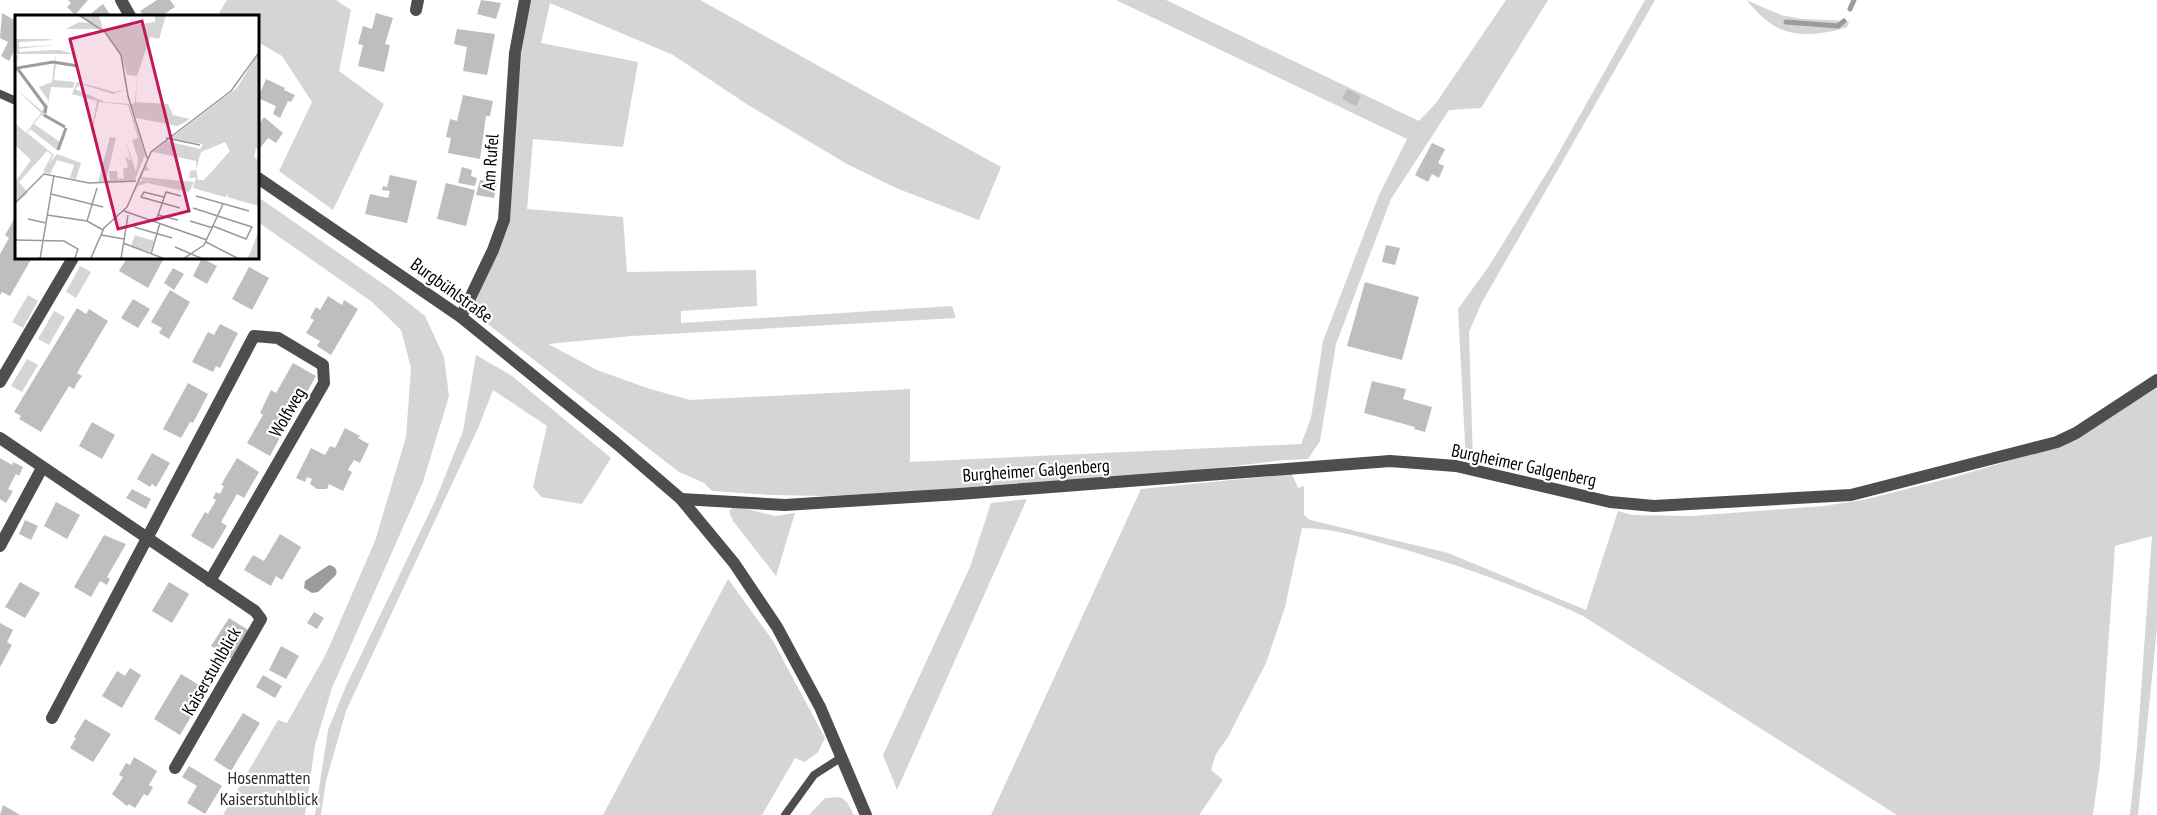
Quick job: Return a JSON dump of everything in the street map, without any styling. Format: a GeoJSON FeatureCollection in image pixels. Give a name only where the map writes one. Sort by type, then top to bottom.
{"type":"FeatureCollection","features":[{"type":"Feature","properties":{"kind":"street"},"geometry":{"type":"LineString","coordinates":[[121,0],[129,15]]}},
{"type":"Feature","properties":{"kind":"street","name":"Am Rufel"},"geometry":{"type":"LineString","coordinates":[[461,317],[493,250],[504,220],[515,53],[525,0]]}},
{"type":"Feature","properties":{"kind":"street","name":"Burgbühlstraße"},"geometry":{"type":"LineString","coordinates":[[260,179],[461,317],[681,499],[734,563],[777,627],[820,707],[866,815]]}},
{"type":"Feature","properties":{"kind":"street"},"geometry":{"type":"LineString","coordinates":[[0,382],[72,260]]}},
{"type":"Feature","properties":{"kind":"street","name":"Wolfweg"},"geometry":{"type":"LineString","coordinates":[[148,538],[254,336],[278,338],[323,365],[324,383],[210,581]]}},
{"type":"Feature","properties":{"kind":"street","name":"Burgheimer Galgenberg"},"geometry":{"type":"LineString","coordinates":[[681,499],[785,505],[1390,461],[1456,466],[1610,502],[1654,506],[1851,495],[2056,442],[2076,433],[2157,380]]}},
{"type":"Feature","properties":{"kind":"street","name":"Kaiserstuhlblick"},"geometry":{"type":"LineString","coordinates":[[0,438],[255,611],[261,619],[175,768]]}},
{"type":"Feature","properties":{"kind":"street"},"geometry":{"type":"LineString","coordinates":[[0,546],[42,468]]}},
{"type":"Feature","properties":{"kind":"street"},"geometry":{"type":"LineString","coordinates":[[52,718],[148,538]]}},
{"type":"Feature","properties":{"kind":"lane"},"geometry":{"type":"LineString","coordinates":[[0,94],[15,101]]}},
{"type":"Feature","properties":{"kind":"lane"},"geometry":{"type":"LineString","coordinates":[[785,815],[814,775],[842,757]]}},
{"type":"Feature","properties":{"kind":"green space"},"geometry":{"type":"Polygon","coordinates":[[[227,0],[336,0],[351,10],[339,71],[384,104],[333,210],[279,171],[312,102],[282,56],[260,43],[260,15],[218,15],[227,0]]]}},
{"type":"Feature","properties":{"kind":"green space"},"geometry":{"type":"Polygon","coordinates":[[[530,0],[700,0],[1001,167],[979,220],[896,188],[847,164],[748,105],[673,55],[550,3],[541,43],[638,62],[623,147],[533,139],[527,209],[623,217],[627,272],[756,270],[757,306],[681,311],[681,323],[952,306],[956,318],[632,336],[548,344],[597,370],[650,389],[690,400],[910,389],[910,462],[1301,444],[1311,418],[1323,341],[1379,195],[1407,139],[1116,0],[1166,0],[1419,121],[1436,103],[1506,0],[1548,0],[1481,108],[1449,110],[1391,199],[1336,344],[1320,441],[1308,459],[1144,477],[825,496],[712,491],[704,483],[679,472],[471,311],[508,227],[521,57],[530,0]]]}},
{"type":"Feature","properties":{"kind":"green space"},"geometry":{"type":"Polygon","coordinates":[[[1645,0],[1655,0],[1481,304],[1469,332],[1473,462],[1466,462],[1458,309],[1489,266],[1554,161],[1645,0]]]}},
{"type":"Feature","properties":{"kind":"green space"},"geometry":{"type":"Polygon","coordinates":[[[1746,0],[1781,15],[1802,19],[1849,21],[1847,27],[1828,32],[1808,34],[1788,32],[1767,21],[1746,0]]]}},
{"type":"Feature","properties":{"kind":"green space","name":"Hosenmatten Kaiserstuhlblick"},"geometry":{"type":"Polygon","coordinates":[[[260,198],[392,290],[425,316],[444,357],[449,396],[423,482],[332,688],[315,745],[305,815],[223,815],[278,720],[287,723],[326,654],[375,541],[406,437],[411,368],[401,330],[372,302],[260,223],[260,198]]]}},
{"type":"Feature","properties":{"kind":"green space"},"geometry":{"type":"Polygon","coordinates":[[[80,266],[91,272],[76,298],[66,292],[80,266]]]}},
{"type":"Feature","properties":{"kind":"green space"},"geometry":{"type":"Polygon","coordinates":[[[28,295],[38,301],[23,328],[12,322],[28,295]]]}},
{"type":"Feature","properties":{"kind":"green space"},"geometry":{"type":"Polygon","coordinates":[[[54,311],[65,317],[49,345],[38,339],[54,311]]]}},
{"type":"Feature","properties":{"kind":"green space"},"geometry":{"type":"Polygon","coordinates":[[[476,355],[512,376],[611,458],[582,504],[541,497],[533,487],[547,426],[493,390],[479,426],[346,711],[326,781],[321,815],[315,815],[328,730],[346,686],[436,499],[463,431],[476,355]]]}},
{"type":"Feature","properties":{"kind":"green space"},"geometry":{"type":"Polygon","coordinates":[[[27,359],[38,365],[22,392],[11,386],[27,359]]]}},
{"type":"Feature","properties":{"kind":"green space"},"geometry":{"type":"Polygon","coordinates":[[[2157,388],[2157,628],[2138,815],[2130,815],[2152,536],[2115,546],[2100,764],[2093,815],[1897,815],[1583,616],[1535,595],[1438,560],[1346,534],[1302,528],[1285,607],[1266,663],[1228,737],[1216,754],[1211,770],[1223,780],[1199,815],[991,815],[1141,489],[1292,474],[1298,488],[1304,486],[1304,515],[1310,520],[1448,553],[1586,610],[1618,511],[1632,515],[1691,516],[1823,506],[1863,500],[1954,477],[2060,446],[2157,388]]]}},
{"type":"Feature","properties":{"kind":"green space"},"geometry":{"type":"Polygon","coordinates":[[[1027,499],[897,790],[883,755],[970,567],[991,503],[1027,499]]]}},
{"type":"Feature","properties":{"kind":"green space"},"geometry":{"type":"Polygon","coordinates":[[[735,506],[775,516],[795,513],[776,576],[733,521],[729,511],[735,506]]]}},
{"type":"Feature","properties":{"kind":"green space"},"geometry":{"type":"Polygon","coordinates":[[[728,579],[773,641],[825,738],[818,752],[805,762],[795,758],[762,815],[603,815],[728,579]]]}},
{"type":"Feature","properties":{"kind":"green space"},"geometry":{"type":"Polygon","coordinates":[[[840,797],[847,802],[854,815],[809,815],[825,798],[840,797]]]}},
{"type":"Feature","properties":{"kind":"shaded area"},"geometry":{"type":"Polygon","coordinates":[[[329,565],[335,568],[336,575],[318,592],[312,593],[304,588],[305,581],[329,565]]]}},
{"type":"Feature","properties":{"kind":"building"},"geometry":{"type":"Polygon","coordinates":[[[68,0],[88,0],[75,15],[67,7],[71,3],[68,0]]]}},
{"type":"Feature","properties":{"kind":"building"},"geometry":{"type":"Polygon","coordinates":[[[157,0],[170,0],[175,7],[163,15],[143,15],[140,11],[157,0]]]}},
{"type":"Feature","properties":{"kind":"building"},"geometry":{"type":"Polygon","coordinates":[[[481,0],[501,3],[496,19],[477,14],[481,0]]]}},
{"type":"Feature","properties":{"kind":"building"},"geometry":{"type":"Polygon","coordinates":[[[103,4],[110,15],[89,15],[103,4]]]}},
{"type":"Feature","properties":{"kind":"building"},"geometry":{"type":"Polygon","coordinates":[[[2,13],[15,20],[15,49],[9,61],[1,56],[8,42],[0,38],[2,13]]]}},
{"type":"Feature","properties":{"kind":"building"},"geometry":{"type":"Polygon","coordinates":[[[376,13],[393,18],[385,44],[390,45],[384,72],[358,66],[363,45],[358,44],[363,26],[372,29],[376,13]]]}},
{"type":"Feature","properties":{"kind":"building"},"geometry":{"type":"Polygon","coordinates":[[[457,29],[495,34],[487,75],[463,71],[467,47],[454,44],[457,29]]]}},
{"type":"Feature","properties":{"kind":"building"},"geometry":{"type":"Polygon","coordinates":[[[266,79],[295,95],[291,102],[288,101],[280,118],[273,114],[276,106],[260,99],[266,79]]]}},
{"type":"Feature","properties":{"kind":"building"},"geometry":{"type":"Polygon","coordinates":[[[1347,89],[1361,96],[1356,106],[1342,99],[1347,89]]]}},
{"type":"Feature","properties":{"kind":"building"},"geometry":{"type":"Polygon","coordinates":[[[463,95],[493,101],[490,116],[486,116],[480,159],[448,153],[451,138],[446,137],[450,119],[457,121],[463,95]]]}},
{"type":"Feature","properties":{"kind":"building"},"geometry":{"type":"Polygon","coordinates":[[[264,117],[283,133],[276,143],[268,138],[260,148],[260,123],[264,117]]]}},
{"type":"Feature","properties":{"kind":"building"},"geometry":{"type":"Polygon","coordinates":[[[1432,143],[1445,149],[1438,163],[1444,166],[1439,178],[1432,174],[1428,182],[1415,175],[1432,143]]]}},
{"type":"Feature","properties":{"kind":"building"},"geometry":{"type":"Polygon","coordinates":[[[462,167],[472,170],[471,176],[477,178],[475,186],[458,183],[462,167]]]}},
{"type":"Feature","properties":{"kind":"building"},"geometry":{"type":"Polygon","coordinates":[[[390,175],[417,181],[407,223],[365,214],[370,194],[388,198],[390,191],[382,190],[383,186],[387,187],[390,175]]]}},
{"type":"Feature","properties":{"kind":"building"},"geometry":{"type":"Polygon","coordinates":[[[480,180],[497,183],[494,198],[476,195],[480,180]]]}},
{"type":"Feature","properties":{"kind":"building"},"geometry":{"type":"Polygon","coordinates":[[[446,183],[475,190],[466,226],[437,219],[446,183]]]}},
{"type":"Feature","properties":{"kind":"building"},"geometry":{"type":"Polygon","coordinates":[[[13,221],[15,222],[15,260],[31,260],[10,296],[2,292],[0,295],[0,254],[9,238],[5,235],[13,221]]]}},
{"type":"Feature","properties":{"kind":"building"},"geometry":{"type":"Polygon","coordinates":[[[1386,245],[1400,248],[1395,265],[1382,262],[1386,245]]]}},
{"type":"Feature","properties":{"kind":"building"},"geometry":{"type":"Polygon","coordinates":[[[126,260],[163,260],[148,288],[119,271],[126,260]]]}},
{"type":"Feature","properties":{"kind":"building"},"geometry":{"type":"Polygon","coordinates":[[[201,260],[217,266],[207,284],[193,276],[201,260]]]}},
{"type":"Feature","properties":{"kind":"building"},"geometry":{"type":"Polygon","coordinates":[[[249,267],[269,278],[252,310],[232,299],[249,267]]]}},
{"type":"Feature","properties":{"kind":"building"},"geometry":{"type":"Polygon","coordinates":[[[173,268],[184,274],[174,290],[164,283],[173,268]]]}},
{"type":"Feature","properties":{"kind":"building"},"geometry":{"type":"Polygon","coordinates":[[[1365,282],[1419,297],[1402,360],[1347,346],[1365,282]]]}},
{"type":"Feature","properties":{"kind":"building"},"geometry":{"type":"Polygon","coordinates":[[[170,290],[190,302],[169,339],[159,333],[162,328],[151,322],[170,290]]]}},
{"type":"Feature","properties":{"kind":"building"},"geometry":{"type":"Polygon","coordinates":[[[328,296],[342,305],[344,300],[358,309],[331,355],[317,346],[320,341],[306,333],[314,320],[310,318],[316,307],[320,310],[328,296]]]}},
{"type":"Feature","properties":{"kind":"building"},"geometry":{"type":"Polygon","coordinates":[[[133,299],[150,309],[138,328],[121,318],[133,299]]]}},
{"type":"Feature","properties":{"kind":"building"},"geometry":{"type":"Polygon","coordinates":[[[77,308],[86,314],[89,309],[108,321],[77,373],[82,376],[74,389],[69,386],[41,432],[19,419],[21,416],[14,412],[77,308]]]}},
{"type":"Feature","properties":{"kind":"building"},"geometry":{"type":"Polygon","coordinates":[[[220,324],[238,333],[220,368],[216,366],[213,372],[192,362],[208,332],[214,335],[220,324]]]}},
{"type":"Feature","properties":{"kind":"building"},"geometry":{"type":"Polygon","coordinates":[[[293,363],[316,376],[299,406],[290,401],[278,423],[285,428],[270,456],[247,443],[263,415],[260,413],[271,390],[276,393],[293,363]]]}},
{"type":"Feature","properties":{"kind":"building"},"geometry":{"type":"Polygon","coordinates":[[[1372,381],[1406,389],[1403,399],[1432,407],[1425,432],[1364,413],[1372,381]]]}},
{"type":"Feature","properties":{"kind":"building"},"geometry":{"type":"Polygon","coordinates":[[[188,383],[208,394],[193,423],[190,422],[181,438],[163,429],[188,383]]]}},
{"type":"Feature","properties":{"kind":"building"},"geometry":{"type":"Polygon","coordinates":[[[92,422],[115,435],[102,459],[79,446],[92,422]]]}},
{"type":"Feature","properties":{"kind":"building"},"geometry":{"type":"Polygon","coordinates":[[[345,428],[369,444],[360,463],[354,460],[350,466],[348,470],[352,472],[343,491],[329,484],[327,489],[317,489],[310,484],[312,479],[307,477],[305,482],[296,478],[311,448],[325,455],[330,446],[335,448],[345,428]]]}},
{"type":"Feature","properties":{"kind":"building"},"geometry":{"type":"Polygon","coordinates":[[[152,453],[170,463],[156,487],[152,484],[150,487],[137,479],[152,453]]]}},
{"type":"Feature","properties":{"kind":"building"},"geometry":{"type":"Polygon","coordinates":[[[0,458],[12,465],[13,462],[23,467],[19,476],[16,474],[8,489],[13,491],[6,503],[0,499],[0,458]]]}},
{"type":"Feature","properties":{"kind":"building"},"geometry":{"type":"Polygon","coordinates":[[[237,458],[259,472],[244,498],[237,494],[221,522],[227,526],[213,549],[191,536],[205,512],[208,514],[216,500],[213,498],[216,492],[220,494],[224,486],[221,485],[237,458]]]}},
{"type":"Feature","properties":{"kind":"building"},"geometry":{"type":"Polygon","coordinates":[[[132,489],[151,499],[146,509],[126,498],[132,489]]]}},
{"type":"Feature","properties":{"kind":"building"},"geometry":{"type":"Polygon","coordinates":[[[56,502],[80,515],[67,539],[44,526],[56,502]]]}},
{"type":"Feature","properties":{"kind":"building"},"geometry":{"type":"Polygon","coordinates":[[[25,520],[38,526],[31,540],[19,534],[25,520]]]}},
{"type":"Feature","properties":{"kind":"building"},"geometry":{"type":"Polygon","coordinates":[[[280,534],[301,547],[282,580],[276,576],[271,586],[244,570],[253,555],[264,561],[280,534]]]}},
{"type":"Feature","properties":{"kind":"building"},"geometry":{"type":"Polygon","coordinates":[[[104,535],[126,544],[107,577],[110,579],[107,585],[100,581],[91,597],[74,587],[104,535]]]}},
{"type":"Feature","properties":{"kind":"building"},"geometry":{"type":"Polygon","coordinates":[[[20,582],[40,593],[25,618],[5,607],[20,582]]]}},
{"type":"Feature","properties":{"kind":"building"},"geometry":{"type":"Polygon","coordinates":[[[169,582],[189,594],[172,623],[152,611],[169,582]]]}},
{"type":"Feature","properties":{"kind":"building"},"geometry":{"type":"Polygon","coordinates":[[[314,612],[324,618],[317,629],[307,623],[314,612]]]}},
{"type":"Feature","properties":{"kind":"building"},"geometry":{"type":"Polygon","coordinates":[[[229,618],[250,631],[232,659],[211,646],[229,618]]]}},
{"type":"Feature","properties":{"kind":"building"},"geometry":{"type":"Polygon","coordinates":[[[0,623],[13,630],[7,642],[12,645],[0,667],[0,623]]]}},
{"type":"Feature","properties":{"kind":"building"},"geometry":{"type":"Polygon","coordinates":[[[281,646],[299,656],[286,679],[269,670],[281,646]]]}},
{"type":"Feature","properties":{"kind":"building"},"geometry":{"type":"Polygon","coordinates":[[[130,668],[141,675],[122,708],[102,696],[117,671],[125,676],[130,668]]]}},
{"type":"Feature","properties":{"kind":"building"},"geometry":{"type":"Polygon","coordinates":[[[181,674],[207,690],[180,735],[154,719],[181,674]]]}},
{"type":"Feature","properties":{"kind":"building"},"geometry":{"type":"Polygon","coordinates":[[[263,675],[282,686],[275,698],[256,687],[263,675]]]}},
{"type":"Feature","properties":{"kind":"building"},"geometry":{"type":"Polygon","coordinates":[[[243,713],[260,723],[231,771],[214,760],[243,713]]]}},
{"type":"Feature","properties":{"kind":"building"},"geometry":{"type":"Polygon","coordinates":[[[85,719],[111,734],[93,762],[70,748],[85,719]]]}},
{"type":"Feature","properties":{"kind":"building"},"geometry":{"type":"Polygon","coordinates":[[[134,757],[157,771],[149,785],[153,787],[148,796],[144,794],[135,808],[129,804],[127,806],[112,794],[123,777],[119,775],[126,763],[130,765],[134,757]]]}},
{"type":"Feature","properties":{"kind":"building"},"geometry":{"type":"Polygon","coordinates":[[[189,766],[222,786],[205,814],[187,803],[197,786],[182,777],[189,766]]]}},
{"type":"Feature","properties":{"kind":"building"},"geometry":{"type":"Polygon","coordinates":[[[3,805],[20,815],[0,815],[3,805]]]}},
{"type":"Feature","properties":{"kind":"waterway"},"geometry":{"type":"LineString","coordinates":[[1850,9],[1854,0]]}},
{"type":"Feature","properties":{"kind":"waterway"},"geometry":{"type":"LineString","coordinates":[[1786,22],[1838,26],[1844,21]]}}]}
